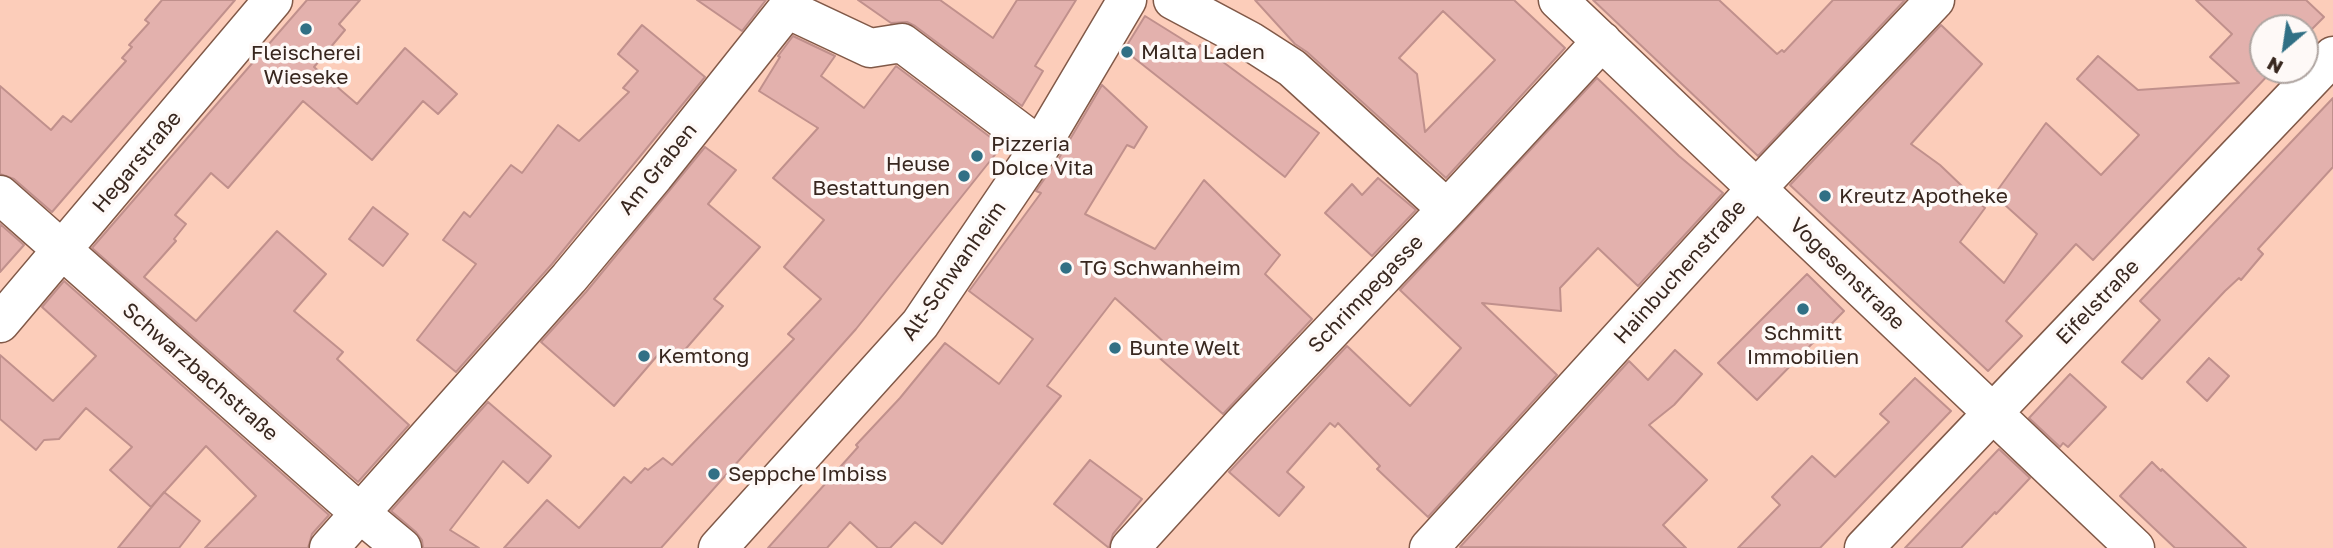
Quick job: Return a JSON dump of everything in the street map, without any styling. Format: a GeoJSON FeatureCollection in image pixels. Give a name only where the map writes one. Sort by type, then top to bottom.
{"type":"FeatureCollection","features":[{"type":"Feature","properties":{"kind":"street","name":"Hegarstraße"},"geometry":{"type":"LineString","coordinates":[[0,323],[273,0]]}},
{"type":"Feature","properties":{"kind":"street","name":"Alt-Schwanheim"},"geometry":{"type":"LineString","coordinates":[[718,548],[920,324],[1040,147],[1127,0]]}},
{"type":"Feature","properties":{"kind":"street"},"geometry":{"type":"LineString","coordinates":[[1173,0],[1250,41],[1292,68],[1447,209]]}},
{"type":"Feature","properties":{"kind":"street","name":"Vogesenstraße"},"geometry":{"type":"LineString","coordinates":[[1558,0],[2136,548]]}},
{"type":"Feature","properties":{"kind":"street","name":"Hainbuchenstraße"},"geometry":{"type":"LineString","coordinates":[[1429,548],[1757,188],[1935,0]]}},
{"type":"Feature","properties":{"kind":"street","name":"Am Graben"},"geometry":{"type":"LineString","coordinates":[[330,548],[578,267],[787,9],[870,48],[902,43],[1040,147]]}},
{"type":"Feature","properties":{"kind":"street","name":"Schrimpegasse"},"geometry":{"type":"LineString","coordinates":[[1130,548],[1602,41]]}},
{"type":"Feature","properties":{"kind":"street","name":"Eifelstraße"},"geometry":{"type":"LineString","coordinates":[[1864,548],[2332,59]]}},
{"type":"Feature","properties":{"kind":"street","name":"Schwarzbachstraße"},"geometry":{"type":"LineString","coordinates":[[0,195],[402,548]]}},
{"type":"Feature","properties":{"kind":"building"},"geometry":{"type":"Polygon","coordinates":[[[162,0],[235,0],[52,212],[14,179],[0,174],[0,86],[51,130],[63,116],[71,122],[126,61],[122,58],[132,47],[129,45],[149,23],[145,20],[162,0]]]}},
{"type":"Feature","properties":{"kind":"building"},"geometry":{"type":"Polygon","coordinates":[[[307,0],[360,0],[339,24],[345,30],[314,67],[357,104],[405,48],[457,94],[438,114],[423,101],[372,160],[303,101],[228,188],[211,173],[175,215],[186,224],[174,239],[176,241],[144,277],[196,321],[277,231],[326,274],[294,311],[343,352],[337,359],[409,425],[358,482],[92,248],[307,0]]]}},
{"type":"Feature","properties":{"kind":"building"},"geometry":{"type":"Polygon","coordinates":[[[697,0],[766,0],[742,31],[697,0]]]}},
{"type":"Feature","properties":{"kind":"building"},"geometry":{"type":"Polygon","coordinates":[[[858,0],[940,0],[993,38],[1017,0],[1076,0],[1035,66],[1043,71],[1022,106],[915,26],[907,22],[891,23],[858,0]]]}},
{"type":"Feature","properties":{"kind":"building"},"geometry":{"type":"Polygon","coordinates":[[[1255,0],[1514,0],[1565,48],[1446,178],[1295,44],[1255,0]],[[1443,11],[1399,58],[1417,74],[1425,132],[1495,60],[1443,11]]]}},
{"type":"Feature","properties":{"kind":"building"},"geometry":{"type":"Polygon","coordinates":[[[1593,0],[1719,0],[1777,54],[1782,50],[1784,52],[1833,0],[1905,0],[1758,156],[1593,0]]]}},
{"type":"Feature","properties":{"kind":"building"},"geometry":{"type":"Polygon","coordinates":[[[2196,0],[2306,0],[2324,17],[2319,22],[2319,14],[2249,14],[2249,84],[2260,84],[2093,260],[2076,244],[2006,321],[2022,336],[1988,371],[1790,185],[1941,25],[1982,64],[1911,144],[1940,165],[1985,208],[1960,242],[2004,283],[2037,234],[1994,195],[2046,123],[2101,175],[2139,135],[2077,79],[2098,56],[2138,90],[2239,83],[2210,57],[2232,34],[2196,0]]]}},
{"type":"Feature","properties":{"kind":"building"},"geometry":{"type":"Polygon","coordinates":[[[1145,16],[1198,49],[1200,45],[1319,133],[1285,177],[1124,50],[1145,16]]]}},
{"type":"Feature","properties":{"kind":"building"},"geometry":{"type":"Polygon","coordinates":[[[642,25],[705,77],[552,264],[456,372],[417,340],[476,264],[443,240],[464,212],[470,217],[511,165],[522,173],[558,125],[579,141],[629,92],[623,88],[638,71],[618,54],[642,25]]]}},
{"type":"Feature","properties":{"kind":"building"},"geometry":{"type":"Polygon","coordinates":[[[793,36],[835,56],[821,76],[864,108],[896,66],[1002,146],[856,329],[661,548],[504,548],[547,500],[579,528],[624,477],[631,483],[645,468],[648,470],[663,458],[672,465],[794,339],[788,334],[821,299],[784,267],[824,220],[773,178],[818,128],[759,91],[780,57],[778,56],[793,36]]]}},
{"type":"Feature","properties":{"kind":"building"},"geometry":{"type":"Polygon","coordinates":[[[1597,78],[1679,156],[1723,193],[1638,286],[1598,248],[1560,288],[1561,311],[1482,303],[1557,375],[1428,517],[1377,469],[1380,466],[1338,423],[1335,427],[1330,423],[1287,472],[1304,487],[1279,516],[1229,472],[1347,346],[1410,406],[1461,348],[1400,290],[1597,78]]]}},
{"type":"Feature","properties":{"kind":"building"},"geometry":{"type":"Polygon","coordinates":[[[1102,85],[1147,127],[1134,148],[1127,145],[1085,214],[1155,249],[1204,180],[1280,255],[1265,274],[1312,319],[1223,414],[1155,354],[1165,343],[1115,298],[1047,386],[1061,396],[942,544],[915,522],[890,548],[878,548],[850,522],[827,548],[768,548],[858,447],[856,445],[900,398],[945,343],[999,384],[1033,339],[969,291],[1041,193],[1036,191],[1102,85]]]}},
{"type":"Feature","properties":{"kind":"building"},"geometry":{"type":"Polygon","coordinates":[[[2333,98],[2333,167],[2258,249],[2263,254],[2241,280],[2239,278],[2225,291],[2142,379],[2122,362],[2160,320],[2140,301],[2333,98]]]}},
{"type":"Feature","properties":{"kind":"building"},"geometry":{"type":"Polygon","coordinates":[[[705,147],[736,170],[708,204],[760,247],[714,299],[723,306],[676,360],[663,349],[614,406],[541,342],[586,292],[705,147]]]}},
{"type":"Feature","properties":{"kind":"building"},"geometry":{"type":"Polygon","coordinates":[[[1378,178],[1416,210],[1372,256],[1325,213],[1352,184],[1362,195],[1378,178]]]}},
{"type":"Feature","properties":{"kind":"building"},"geometry":{"type":"Polygon","coordinates":[[[373,207],[408,234],[383,266],[349,239],[373,207]]]}},
{"type":"Feature","properties":{"kind":"building"},"geometry":{"type":"Polygon","coordinates":[[[0,224],[24,245],[0,272],[0,224]]]}},
{"type":"Feature","properties":{"kind":"building"},"geometry":{"type":"Polygon","coordinates":[[[1807,274],[1844,311],[1757,400],[1718,363],[1807,274]]]}},
{"type":"Feature","properties":{"kind":"building"},"geometry":{"type":"Polygon","coordinates":[[[64,281],[329,515],[312,534],[308,548],[205,548],[256,496],[206,446],[151,507],[110,470],[132,447],[86,408],[59,439],[44,440],[36,450],[0,419],[0,355],[53,401],[96,356],[42,307],[64,281]]]}},
{"type":"Feature","properties":{"kind":"building"},"geometry":{"type":"Polygon","coordinates":[[[1675,350],[1702,374],[1674,405],[1649,425],[1707,480],[1663,525],[1686,548],[1460,547],[1629,361],[1648,380],[1675,350]]]}},
{"type":"Feature","properties":{"kind":"building"},"geometry":{"type":"Polygon","coordinates":[[[2209,358],[2229,376],[2207,401],[2187,382],[2209,358]]]}},
{"type":"Feature","properties":{"kind":"building"},"geometry":{"type":"Polygon","coordinates":[[[2070,374],[2106,407],[2068,447],[2063,443],[2060,447],[2029,418],[2070,374]]]}},
{"type":"Feature","properties":{"kind":"building"},"geometry":{"type":"Polygon","coordinates":[[[1915,378],[1951,411],[1820,548],[1738,548],[1780,505],[1772,497],[1812,456],[1835,477],[1889,422],[1880,414],[1915,378]]]}},
{"type":"Feature","properties":{"kind":"building"},"geometry":{"type":"Polygon","coordinates":[[[488,402],[551,456],[528,483],[503,461],[450,530],[479,548],[423,548],[422,540],[416,532],[391,511],[488,402]]]}},
{"type":"Feature","properties":{"kind":"building"},"geometry":{"type":"Polygon","coordinates":[[[1999,449],[2030,478],[1996,514],[1995,512],[1961,548],[1905,548],[1999,449]]]}},
{"type":"Feature","properties":{"kind":"building"},"geometry":{"type":"Polygon","coordinates":[[[1090,460],[1142,499],[1113,534],[1109,548],[1054,504],[1090,460]]]}},
{"type":"Feature","properties":{"kind":"building"},"geometry":{"type":"Polygon","coordinates":[[[2152,462],[2246,548],[2175,548],[2120,496],[2152,462]]]}},
{"type":"Feature","properties":{"kind":"building"},"geometry":{"type":"Polygon","coordinates":[[[164,492],[200,521],[179,548],[118,548],[164,492]]]}},
{"type":"Feature","properties":{"kind":"place","name":"Fleischerei Wieseke"},"geometry":{"type":"Point","coordinates":[306,29]}},
{"type":"Feature","properties":{"kind":"place","name":"Malta Laden"},"geometry":{"type":"Point","coordinates":[1127,52]}},
{"type":"Feature","properties":{"kind":"place","name":"Pizzeria Dolce Vita"},"geometry":{"type":"Point","coordinates":[977,156]}},
{"type":"Feature","properties":{"kind":"place","name":"Heuse Bestattungen"},"geometry":{"type":"Point","coordinates":[964,176]}},
{"type":"Feature","properties":{"kind":"place","name":"Kreutz Apotheke"},"geometry":{"type":"Point","coordinates":[1825,196]}},
{"type":"Feature","properties":{"kind":"place","name":"TG Schwanheim"},"geometry":{"type":"Point","coordinates":[1066,268]}},
{"type":"Feature","properties":{"kind":"place","name":"Schmitt Immobilien"},"geometry":{"type":"Point","coordinates":[1803,309]}},
{"type":"Feature","properties":{"kind":"place","name":"Bunte Welt"},"geometry":{"type":"Point","coordinates":[1115,348]}},
{"type":"Feature","properties":{"kind":"place","name":"Kemtong"},"geometry":{"type":"Point","coordinates":[644,356]}},
{"type":"Feature","properties":{"kind":"place","name":"Seppche Imbiss"},"geometry":{"type":"Point","coordinates":[714,474]}}]}
